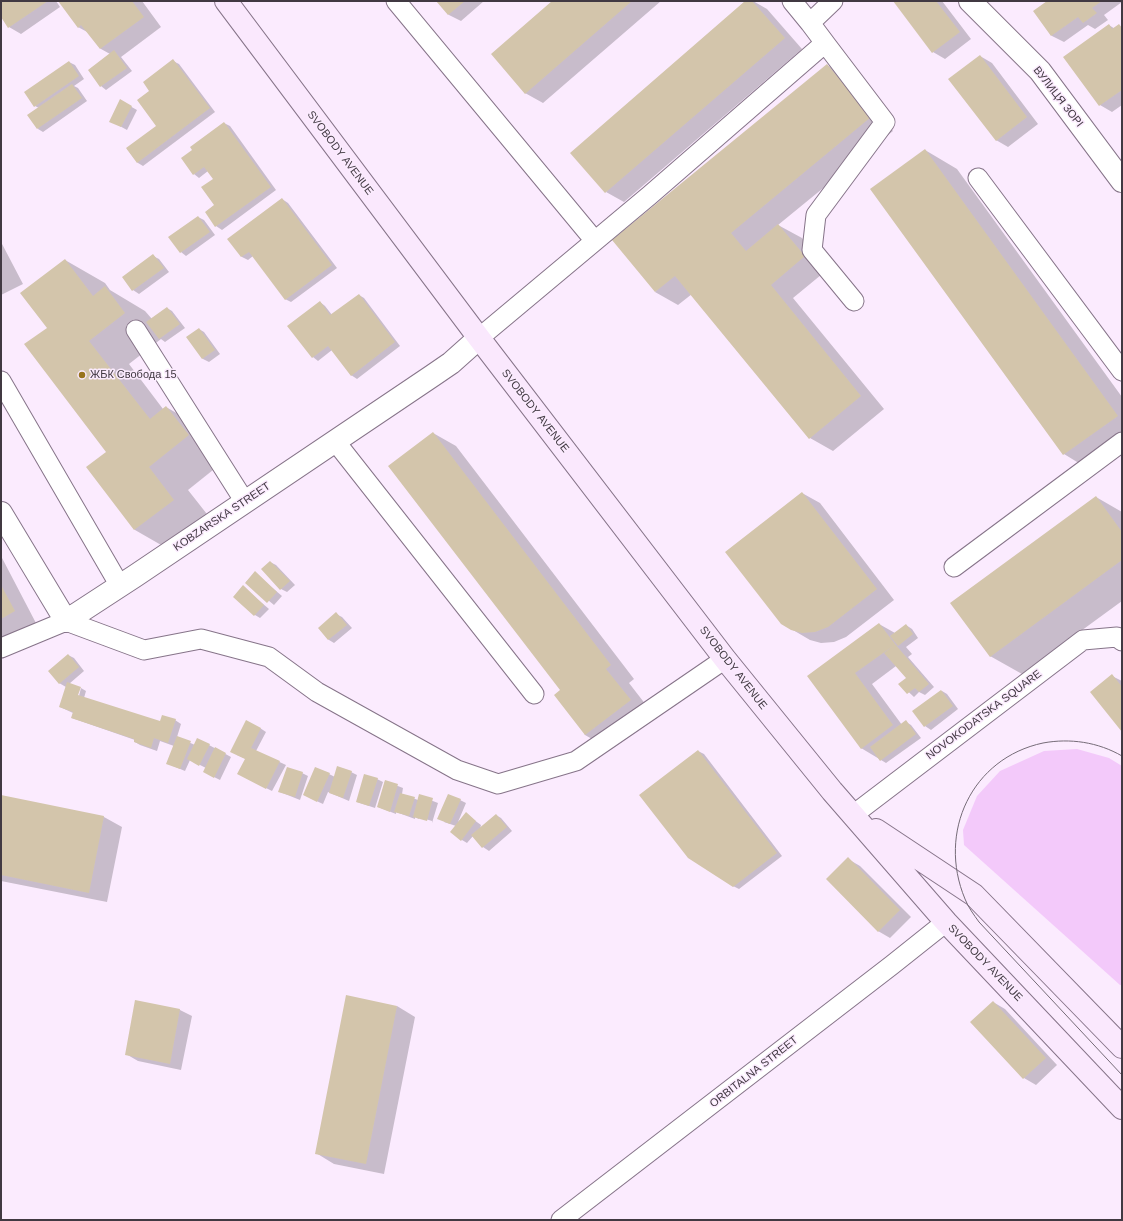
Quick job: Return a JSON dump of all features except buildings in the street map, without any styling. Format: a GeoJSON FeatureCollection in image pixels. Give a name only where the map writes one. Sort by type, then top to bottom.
{"type":"FeatureCollection","features":[{"type":"Feature","properties":{"kind":"main road","name":"SVOBODY AVENUE"},"geometry":{"type":"LineString","coordinates":[[229,2],[479,338],[725,659],[853,814],[946,922],[1122,1108]]}},
{"type":"Feature","properties":{"kind":"main road","name":"SVOBODY AVENUE"},"geometry":{"type":"LineString","coordinates":[[853,814],[974,895],[1122,1047]]}},
{"type":"Feature","properties":{"kind":"street","name":"ВУЛИЦЯ ЗОРІ"},"geometry":{"type":"LineString","coordinates":[[970,1],[1040,71],[1122,182]]}},
{"type":"Feature","properties":{"kind":"street","name":"KOBZARSKA STREET"},"geometry":{"type":"LineString","coordinates":[[66,621],[451,363],[479,338]]}},
{"type":"Feature","properties":{"kind":"street"},"geometry":{"type":"LineString","coordinates":[[1,513],[66,621]]}},
{"type":"Feature","properties":{"kind":"lane"},"geometry":{"type":"LineString","coordinates":[[396,1],[595,241]]}},
{"type":"Feature","properties":{"kind":"lane"},"geometry":{"type":"LineString","coordinates":[[792,1],[885,122],[816,215],[812,250],[854,301]]}},
{"type":"Feature","properties":{"kind":"lane"},"geometry":{"type":"LineString","coordinates":[[810,23],[833,1]]}},
{"type":"Feature","properties":{"kind":"lane"},"geometry":{"type":"LineString","coordinates":[[479,338],[595,241],[824,43]]}},
{"type":"Feature","properties":{"kind":"lane"},"geometry":{"type":"LineString","coordinates":[[978,178],[1122,371]]}},
{"type":"Feature","properties":{"kind":"lane"},"geometry":{"type":"LineString","coordinates":[[136,330],[245,502]]}},
{"type":"Feature","properties":{"kind":"lane"},"geometry":{"type":"LineString","coordinates":[[1,381],[120,586]]}},
{"type":"Feature","properties":{"kind":"lane"},"geometry":{"type":"LineString","coordinates":[[335,441],[534,694]]}},
{"type":"Feature","properties":{"kind":"lane"},"geometry":{"type":"LineString","coordinates":[[954,567],[1122,442]]}},
{"type":"Feature","properties":{"kind":"lane"},"geometry":{"type":"LineString","coordinates":[[1,648],[66,621],[144,650],[201,639],[269,657],[317,692],[457,770],[498,784],[576,761],[725,659]]}},
{"type":"Feature","properties":{"kind":"lane","name":"NOVOKODATSKA SQUARE"},"geometry":{"type":"LineString","coordinates":[[853,814],[1083,640],[1117,637],[1122,641]]}},
{"type":"Feature","properties":{"kind":"lane","name":"ORBITALNA STREET"},"geometry":{"type":"LineString","coordinates":[[561,1220],[946,922]]}},
{"type":"Feature","properties":{"kind":"shaded area"},"geometry":{"type":"Polygon","coordinates":[[[1077,749],[1109,758],[1122,766],[1122,985],[1120,985],[964,845],[963,830],[977,796],[1000,771],[1044,751],[1077,749]]]}},
{"type":"Feature","properties":{"kind":"tram line"},"geometry":{"type":"LineString","coordinates":[[1122,756],[1094,744],[1074,741],[1043,743],[1018,751],[997,764],[980,781],[967,802],[959,824],[955,848],[957,874],[965,899],[969,908],[979,922],[1122,1075]]}},
{"type":"Feature","properties":{"kind":"place","name":"ЖБК Свобода 15"},"geometry":{"type":"Point","coordinates":[82,375]}}]}
